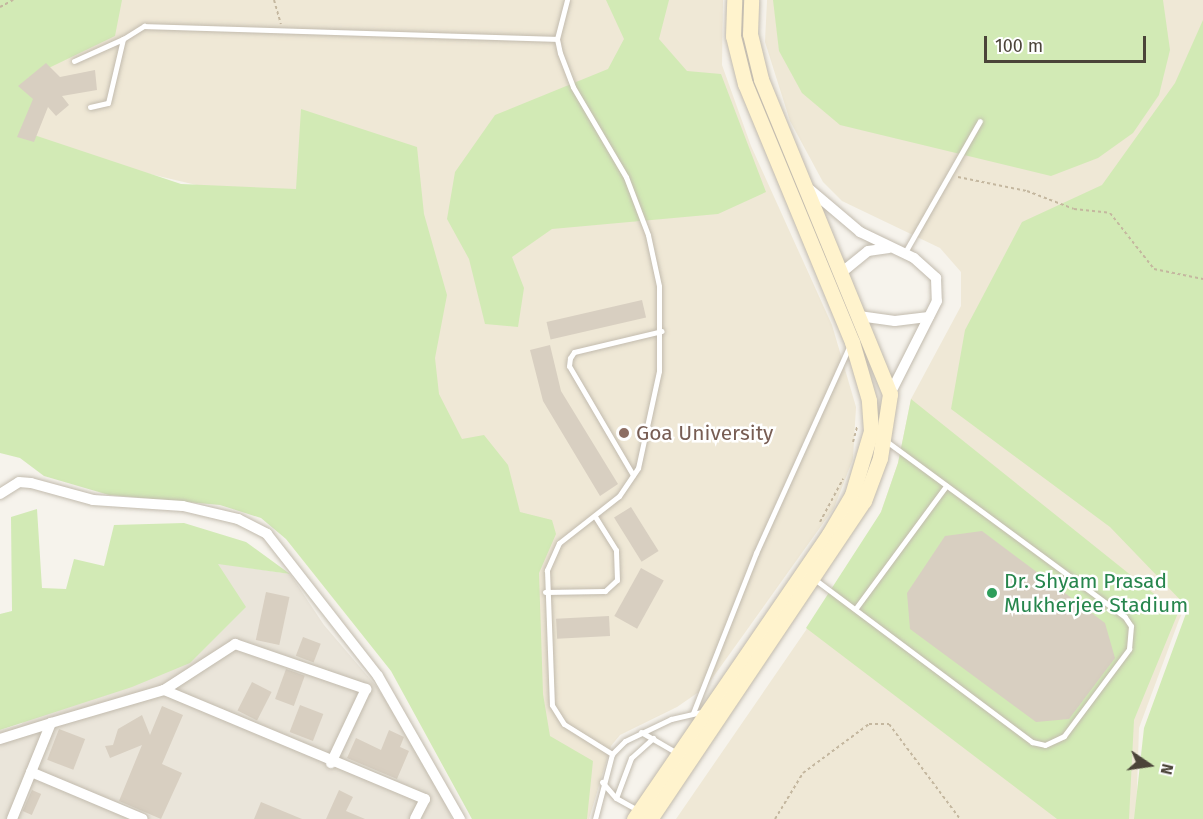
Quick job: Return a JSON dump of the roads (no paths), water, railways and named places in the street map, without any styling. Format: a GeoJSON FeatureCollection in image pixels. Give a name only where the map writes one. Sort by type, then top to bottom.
{"type":"FeatureCollection","features":[{"type":"Feature","properties":{"kind":"main road"},"geometry":{"type":"LineString","coordinates":[[644,817],[805,582],[864,501],[884,439],[890,394],[841,273],[745,84],[733,36],[734,0]]}},
{"type":"Feature","properties":{"kind":"main road"},"geometry":{"type":"LineString","coordinates":[[644,817],[699,712],[805,582],[852,495],[866,454],[869,400],[852,342],[761,79],[750,34],[751,0]]}},
{"type":"Feature","properties":{"kind":"street"},"geometry":{"type":"LineString","coordinates":[[800,190],[860,232],[904,254],[936,278],[937,301],[890,394]]}},
{"type":"Feature","properties":{"kind":"street"},"geometry":{"type":"LineString","coordinates":[[841,273],[868,251],[892,248]]}},
{"type":"Feature","properties":{"kind":"street"},"geometry":{"type":"LineString","coordinates":[[859,316],[895,321],[929,317]]}},
{"type":"Feature","properties":{"kind":"street"},"geometry":{"type":"LineString","coordinates":[[0,494],[19,482],[31,483],[93,500],[183,506],[237,519],[267,534],[378,676],[460,819]]}},
{"type":"Feature","properties":{"kind":"street"},"geometry":{"type":"LineString","coordinates":[[0,739],[164,690],[235,644],[366,689],[332,763]]}},
{"type":"Feature","properties":{"kind":"street"},"geometry":{"type":"LineString","coordinates":[[164,690],[332,763],[425,799],[415,819]]}},
{"type":"Feature","properties":{"kind":"street"},"geometry":{"type":"LineString","coordinates":[[12,819],[51,723]]}},
{"type":"Feature","properties":{"kind":"street"},"geometry":{"type":"LineString","coordinates":[[31,772],[144,819]]}},
{"type":"Feature","properties":{"kind":"lane"},"geometry":{"type":"LineString","coordinates":[[567,0],[557,39],[573,87],[626,177],[648,236],[659,286],[662,331],[653,414],[633,475],[595,516],[559,543],[547,570],[545,592],[552,705],[564,724],[612,754]]}},
{"type":"Feature","properties":{"kind":"lane"},"geometry":{"type":"LineString","coordinates":[[74,61],[123,39],[144,26],[557,39]]}},
{"type":"Feature","properties":{"kind":"lane"},"geometry":{"type":"LineString","coordinates":[[90,107],[110,101],[123,39]]}},
{"type":"Feature","properties":{"kind":"lane"},"geometry":{"type":"LineString","coordinates":[[904,254],[980,121]]}},
{"type":"Feature","properties":{"kind":"lane"},"geometry":{"type":"LineString","coordinates":[[633,475],[569,366],[570,358],[574,352],[662,331]]}},
{"type":"Feature","properties":{"kind":"lane"},"geometry":{"type":"LineString","coordinates":[[595,819],[602,782],[612,754],[641,732],[699,712],[756,553],[852,342]]}},
{"type":"Feature","properties":{"kind":"lane"},"geometry":{"type":"LineString","coordinates":[[805,582],[856,608],[1032,742],[1045,746],[1064,736],[1129,649],[1131,626],[1125,617],[884,439]]}},
{"type":"Feature","properties":{"kind":"lane"},"geometry":{"type":"LineString","coordinates":[[856,608],[946,486]]}},
{"type":"Feature","properties":{"kind":"lane"},"geometry":{"type":"LineString","coordinates":[[545,592],[605,591],[617,580],[616,550],[595,516]]}},
{"type":"Feature","properties":{"kind":"lane"},"geometry":{"type":"LineString","coordinates":[[641,732],[677,753]]}},
{"type":"Feature","properties":{"kind":"lane"},"geometry":{"type":"LineString","coordinates":[[616,798],[631,758],[653,738]]}},
{"type":"Feature","properties":{"kind":"lane"},"geometry":{"type":"LineString","coordinates":[[602,782],[616,798],[644,817]]}},
{"type":"Feature","properties":{"kind":"place","name":"Goa University"},"geometry":{"type":"Point","coordinates":[624,433]}},
{"type":"Feature","properties":{"kind":"place","name":"Dr. Shyam Prasad Mukherjee Stadium"},"geometry":{"type":"Point","coordinates":[992,593]}}]}
